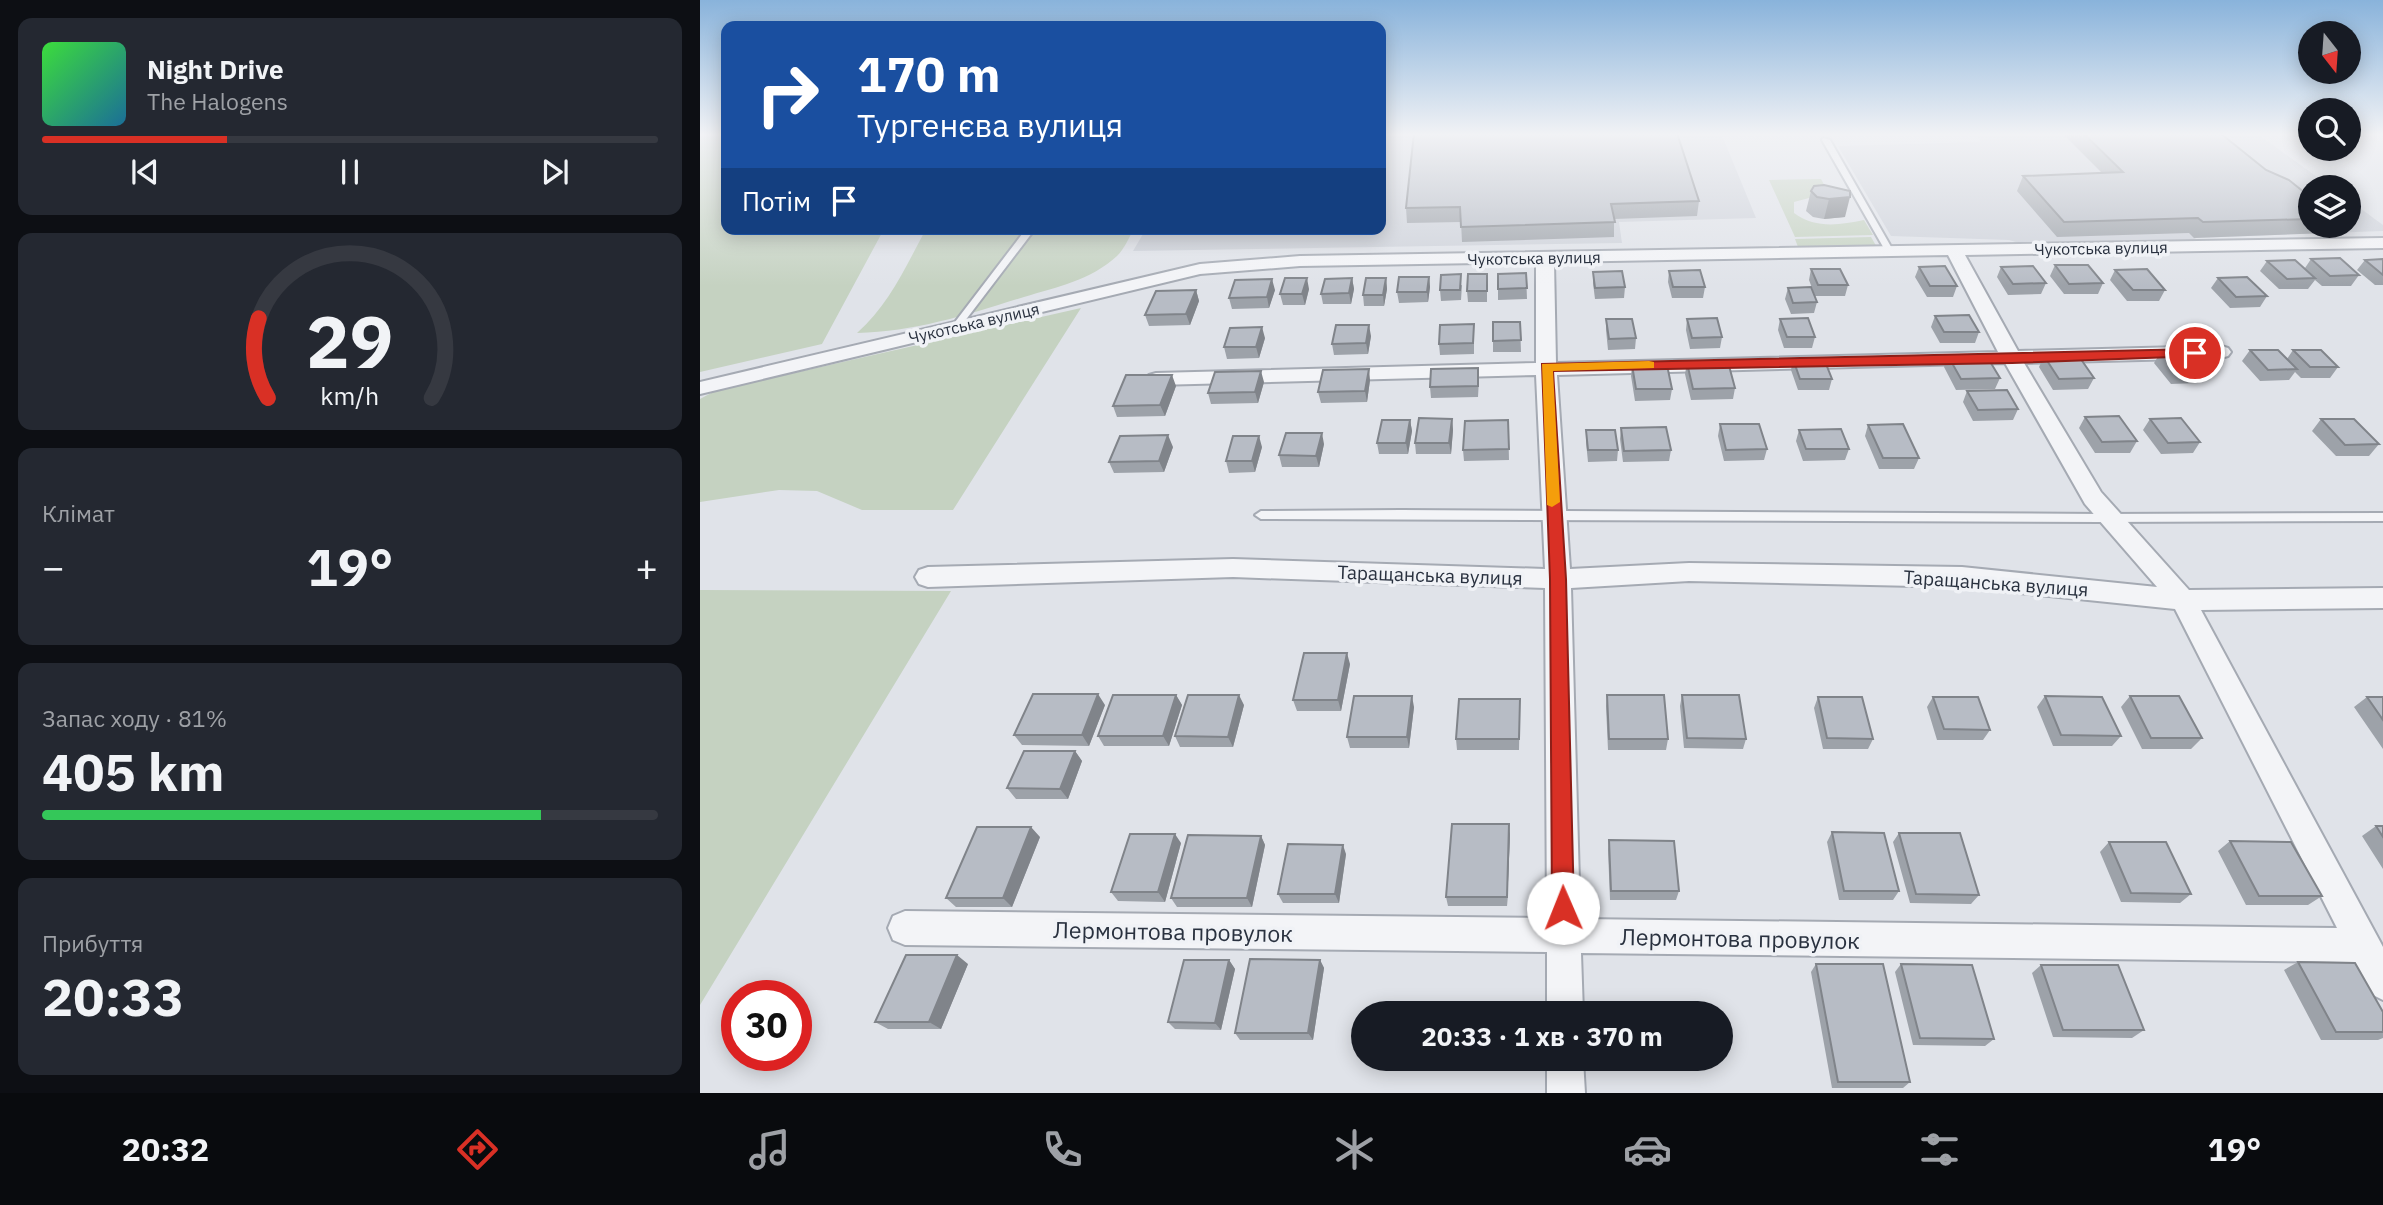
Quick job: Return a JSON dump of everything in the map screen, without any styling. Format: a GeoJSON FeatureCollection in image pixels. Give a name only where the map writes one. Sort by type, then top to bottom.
{"type":"FeatureCollection","features":[{"type":"Feature","properties":{"kind":"street","name":"Чукотська вулиця"},"geometry":{"type":"LineString","coordinates":[[700,388],[1200,269],[1300,261],[2383,243]]}},
{"type":"Feature","properties":{"kind":"street"},"geometry":{"type":"LineString","coordinates":[[1954,250],[2012,359],[2093,498],[2183,600],[2383,982]]}},
{"type":"Feature","properties":{"kind":"street"},"geometry":{"type":"LineString","coordinates":[[1545,258],[1546,367],[1558,579],[1565,1001]]}},
{"type":"Feature","properties":{"kind":"street"},"geometry":{"type":"LineString","coordinates":[[1156,379],[1546,367],[2012,359],[2221,352]]}},
{"type":"Feature","properties":{"kind":"street","name":"Таращанська вулиця"},"geometry":{"type":"LineString","coordinates":[[928,577],[1233,568],[1558,579],[1689,572],[1962,577],[2183,600],[2383,598]]}},
{"type":"Feature","properties":{"kind":"street","name":"Лермонтова провулок"},"geometry":{"type":"LineString","coordinates":[[905,928],[2364,945]]}},
{"type":"Feature","properties":{"kind":"street"},"geometry":{"type":"LineString","coordinates":[[1565,1071],[1566,1093]]}},
{"type":"Feature","properties":{"kind":"lane"},"geometry":{"type":"LineString","coordinates":[[1851,184],[1890,252]]}},
{"type":"Feature","properties":{"kind":"lane"},"geometry":{"type":"LineString","coordinates":[[955,328],[1026,235]]}},
{"type":"Feature","properties":{"kind":"lane"},"geometry":{"type":"LineString","coordinates":[[1261,515],[1553,513],[2112,520],[2383,517]]}},
{"type":"Feature","properties":{"kind":"shaded area"},"geometry":{"type":"Polygon","coordinates":[[[1386,184],[1742,184],[1756,218],[1619,222],[1622,243],[1133,251],[1142,235],[1386,235],[1386,184]]]}},
{"type":"Feature","properties":{"kind":"shaded area"},"geometry":{"type":"Polygon","coordinates":[[[1860,184],[2298,184],[2298,234],[2195,238],[2201,244],[2026,245],[2009,240],[1891,236],[1860,184]]]}},
{"type":"Feature","properties":{"kind":"shaded area"},"geometry":{"type":"Polygon","coordinates":[[[2361,209],[2383,225],[2383,231],[2361,232],[2361,209]]]}},
{"type":"Feature","properties":{"kind":"green space"},"geometry":{"type":"Polygon","coordinates":[[[700,184],[721,184],[721,235],[881,235],[822,344],[700,372],[700,184]]]}},
{"type":"Feature","properties":{"kind":"green space"},"geometry":{"type":"Polygon","coordinates":[[[1771,184],[1824,184],[1832,199],[1809,198],[1794,202],[1794,213],[1819,224],[1864,220],[1873,235],[1795,237],[1771,184]]]}},
{"type":"Feature","properties":{"kind":"green space"},"geometry":{"type":"Polygon","coordinates":[[[923,235],[1131,235],[1117,256],[1096,271],[1073,282],[942,321],[857,333],[888,298],[923,235]]]}},
{"type":"Feature","properties":{"kind":"green space"},"geometry":{"type":"Polygon","coordinates":[[[1871,237],[1878,249],[1773,249],[1798,247],[1795,239],[1871,237]]]}},
{"type":"Feature","properties":{"kind":"green space"},"geometry":{"type":"Polygon","coordinates":[[[1081,308],[953,510],[862,510],[817,491],[779,490],[700,502],[700,399],[715,391],[1081,308]]]}},
{"type":"Feature","properties":{"kind":"green space"},"geometry":{"type":"Polygon","coordinates":[[[700,590],[951,591],[700,1005],[700,590]]]}},
{"type":"Feature","properties":{"kind":"building"},"geometry":{"type":"Polygon","coordinates":[[[1409,184],[1694,184],[1699,201],[1611,204],[1615,222],[1461,227],[1460,207],[1406,208],[1409,184]]]}},
{"type":"Feature","properties":{"kind":"building"},"geometry":{"type":"Polygon","coordinates":[[[2030,184],[2294,184],[2298,187],[2298,219],[2203,222],[2198,218],[2064,222],[2030,184]]]}},
{"type":"Feature","properties":{"kind":"building"},"geometry":{"type":"Polygon","coordinates":[[[1824,185],[1850,191],[1850,197],[1829,199],[1817,197],[1811,191],[1814,186],[1824,185]]]}},
{"type":"Feature","properties":{"kind":"building"},"geometry":{"type":"Polygon","coordinates":[[[2340,258],[2359,275],[2330,276],[2311,259],[2340,258]]]}},
{"type":"Feature","properties":{"kind":"building"},"geometry":{"type":"Polygon","coordinates":[[[2383,259],[2383,275],[2365,260],[2383,259]]]}},
{"type":"Feature","properties":{"kind":"building"},"geometry":{"type":"Polygon","coordinates":[[[2295,260],[2315,278],[2287,279],[2267,261],[2295,260]]]}},
{"type":"Feature","properties":{"kind":"building"},"geometry":{"type":"Polygon","coordinates":[[[2055,265],[2088,265],[2103,283],[2069,284],[2055,265]]]}},
{"type":"Feature","properties":{"kind":"building"},"geometry":{"type":"Polygon","coordinates":[[[1945,266],[1957,286],[1930,286],[1919,267],[1945,266]]]}},
{"type":"Feature","properties":{"kind":"building"},"geometry":{"type":"Polygon","coordinates":[[[2033,266],[2046,283],[2013,284],[2001,267],[2033,266]]]}},
{"type":"Feature","properties":{"kind":"building"},"geometry":{"type":"Polygon","coordinates":[[[1811,269],[1840,269],[1848,285],[1818,285],[1811,269]]]}},
{"type":"Feature","properties":{"kind":"building"},"geometry":{"type":"Polygon","coordinates":[[[2147,269],[2165,290],[2133,290],[2115,270],[2147,269]]]}},
{"type":"Feature","properties":{"kind":"building"},"geometry":{"type":"Polygon","coordinates":[[[1700,270],[1705,287],[1673,287],[1669,271],[1700,270]]]}},
{"type":"Feature","properties":{"kind":"building"},"geometry":{"type":"Polygon","coordinates":[[[1622,271],[1625,287],[1595,288],[1593,272],[1622,271]]]}},
{"type":"Feature","properties":{"kind":"building"},"geometry":{"type":"Polygon","coordinates":[[[1526,273],[1527,288],[1498,289],[1498,274],[1526,273]]]}},
{"type":"Feature","properties":{"kind":"building"},"geometry":{"type":"Polygon","coordinates":[[[1461,274],[1460,290],[1440,290],[1441,275],[1461,274]]]}},
{"type":"Feature","properties":{"kind":"building"},"geometry":{"type":"Polygon","coordinates":[[[1468,274],[1487,274],[1487,291],[1467,291],[1468,274]]]}},
{"type":"Feature","properties":{"kind":"building"},"geometry":{"type":"Polygon","coordinates":[[[1399,277],[1429,277],[1427,292],[1397,292],[1399,277]]]}},
{"type":"Feature","properties":{"kind":"building"},"geometry":{"type":"Polygon","coordinates":[[[2247,277],[2267,296],[2236,297],[2218,278],[2247,277]]]}},
{"type":"Feature","properties":{"kind":"building"},"geometry":{"type":"Polygon","coordinates":[[[1285,278],[1307,278],[1302,294],[1280,294],[1285,278]]]}},
{"type":"Feature","properties":{"kind":"building"},"geometry":{"type":"Polygon","coordinates":[[[1352,278],[1349,293],[1321,294],[1325,279],[1352,278]]]}},
{"type":"Feature","properties":{"kind":"building"},"geometry":{"type":"Polygon","coordinates":[[[1366,278],[1386,278],[1383,295],[1363,295],[1366,278]]]}},
{"type":"Feature","properties":{"kind":"building"},"geometry":{"type":"Polygon","coordinates":[[[1272,279],[1267,297],[1229,298],[1235,280],[1272,279]]]}},
{"type":"Feature","properties":{"kind":"building"},"geometry":{"type":"Polygon","coordinates":[[[1811,287],[1817,302],[1793,303],[1788,288],[1811,287]]]}},
{"type":"Feature","properties":{"kind":"building"},"geometry":{"type":"Polygon","coordinates":[[[1196,290],[1186,314],[1145,315],[1156,291],[1196,290]]]}},
{"type":"Feature","properties":{"kind":"building"},"geometry":{"type":"Polygon","coordinates":[[[1969,315],[1979,332],[1944,332],[1935,316],[1969,315]]]}},
{"type":"Feature","properties":{"kind":"building"},"geometry":{"type":"Polygon","coordinates":[[[1717,318],[1722,337],[1692,338],[1687,319],[1717,318]]]}},
{"type":"Feature","properties":{"kind":"building"},"geometry":{"type":"Polygon","coordinates":[[[1808,318],[1815,337],[1787,337],[1780,319],[1808,318]]]}},
{"type":"Feature","properties":{"kind":"building"},"geometry":{"type":"Polygon","coordinates":[[[1606,319],[1632,319],[1636,338],[1609,339],[1606,319]]]}},
{"type":"Feature","properties":{"kind":"building"},"geometry":{"type":"Polygon","coordinates":[[[1493,322],[1520,322],[1521,340],[1493,341],[1493,322]]]}},
{"type":"Feature","properties":{"kind":"building"},"geometry":{"type":"Polygon","coordinates":[[[1474,324],[1473,343],[1439,344],[1440,325],[1474,324]]]}},
{"type":"Feature","properties":{"kind":"building"},"geometry":{"type":"Polygon","coordinates":[[[1336,325],[1369,325],[1366,343],[1332,344],[1336,325]]]}},
{"type":"Feature","properties":{"kind":"building"},"geometry":{"type":"Polygon","coordinates":[[[1262,327],[1256,347],[1224,347],[1230,328],[1262,327]]]}},
{"type":"Feature","properties":{"kind":"building"},"geometry":{"type":"Polygon","coordinates":[[[2250,350],[2278,350],[2297,369],[2268,370],[2250,350]]]}},
{"type":"Feature","properties":{"kind":"building"},"geometry":{"type":"Polygon","coordinates":[[[2293,350],[2321,350],[2338,367],[2310,367],[2293,350]]]}},
{"type":"Feature","properties":{"kind":"building"},"geometry":{"type":"Polygon","coordinates":[[[2161,352],[2188,352],[2205,372],[2178,372],[2161,352]]]}},
{"type":"Feature","properties":{"kind":"building"},"geometry":{"type":"Polygon","coordinates":[[[1986,355],[2000,378],[1961,379],[1948,356],[1986,355]]]}},
{"type":"Feature","properties":{"kind":"building"},"geometry":{"type":"Polygon","coordinates":[[[2078,355],[2094,378],[2059,379],[2044,356],[2078,355]]]}},
{"type":"Feature","properties":{"kind":"building"},"geometry":{"type":"Polygon","coordinates":[[[1793,359],[1824,359],[1832,379],[1800,379],[1793,359]]]}},
{"type":"Feature","properties":{"kind":"building"},"geometry":{"type":"Polygon","coordinates":[[[1728,362],[1735,388],[1693,389],[1687,363],[1728,362]]]}},
{"type":"Feature","properties":{"kind":"building"},"geometry":{"type":"Polygon","coordinates":[[[1632,365],[1667,365],[1672,389],[1636,389],[1632,365]]]}},
{"type":"Feature","properties":{"kind":"building"},"geometry":{"type":"Polygon","coordinates":[[[1478,368],[1478,386],[1430,387],[1431,369],[1478,368]]]}},
{"type":"Feature","properties":{"kind":"building"},"geometry":{"type":"Polygon","coordinates":[[[1369,369],[1365,391],[1318,392],[1323,370],[1369,369]]]}},
{"type":"Feature","properties":{"kind":"building"},"geometry":{"type":"Polygon","coordinates":[[[1261,371],[1255,392],[1208,393],[1215,372],[1261,371]]]}},
{"type":"Feature","properties":{"kind":"building"},"geometry":{"type":"Polygon","coordinates":[[[1126,375],[1172,375],[1160,405],[1113,406],[1126,375]]]}},
{"type":"Feature","properties":{"kind":"building"},"geometry":{"type":"Polygon","coordinates":[[[2007,390],[2018,409],[1978,410],[1967,391],[2007,390]]]}},
{"type":"Feature","properties":{"kind":"building"},"geometry":{"type":"Polygon","coordinates":[[[2119,416],[2137,441],[2102,442],[2085,417],[2119,416]]]}},
{"type":"Feature","properties":{"kind":"building"},"geometry":{"type":"Polygon","coordinates":[[[1419,418],[1452,419],[1449,443],[1415,443],[1419,418]]]}},
{"type":"Feature","properties":{"kind":"building"},"geometry":{"type":"Polygon","coordinates":[[[2181,418],[2200,442],[2168,443],[2150,419],[2181,418]]]}},
{"type":"Feature","properties":{"kind":"building"},"geometry":{"type":"Polygon","coordinates":[[[2321,419],[2354,419],[2379,444],[2345,445],[2321,419]]]}},
{"type":"Feature","properties":{"kind":"building"},"geometry":{"type":"Polygon","coordinates":[[[1382,420],[1410,420],[1406,443],[1377,443],[1382,420]]]}},
{"type":"Feature","properties":{"kind":"building"},"geometry":{"type":"Polygon","coordinates":[[[1508,420],[1509,449],[1463,450],[1465,421],[1508,420]]]}},
{"type":"Feature","properties":{"kind":"building"},"geometry":{"type":"Polygon","coordinates":[[[1720,424],[1759,424],[1767,449],[1726,450],[1720,424]]]}},
{"type":"Feature","properties":{"kind":"building"},"geometry":{"type":"Polygon","coordinates":[[[1903,424],[1919,458],[1883,458],[1868,425],[1903,424]]]}},
{"type":"Feature","properties":{"kind":"building"},"geometry":{"type":"Polygon","coordinates":[[[1666,427],[1671,450],[1624,451],[1621,428],[1666,427]]]}},
{"type":"Feature","properties":{"kind":"building"},"geometry":{"type":"Polygon","coordinates":[[[1841,429],[1849,449],[1806,449],[1799,430],[1841,429]]]}},
{"type":"Feature","properties":{"kind":"building"},"geometry":{"type":"Polygon","coordinates":[[[1586,430],[1615,430],[1618,450],[1588,450],[1586,430]]]}},
{"type":"Feature","properties":{"kind":"building"},"geometry":{"type":"Polygon","coordinates":[[[1286,433],[1322,433],[1316,456],[1279,455],[1286,433]]]}},
{"type":"Feature","properties":{"kind":"building"},"geometry":{"type":"Polygon","coordinates":[[[1168,435],[1159,461],[1109,462],[1120,436],[1168,435]]]}},
{"type":"Feature","properties":{"kind":"building"},"geometry":{"type":"Polygon","coordinates":[[[1233,436],[1259,436],[1252,461],[1226,461],[1233,436]]]}},
{"type":"Feature","properties":{"kind":"building"},"geometry":{"type":"Polygon","coordinates":[[[1304,653],[1347,653],[1338,700],[1293,700],[1304,653]]]}},
{"type":"Feature","properties":{"kind":"building"},"geometry":{"type":"Polygon","coordinates":[[[1033,694],[1098,694],[1082,735],[1014,735],[1033,694]]]}},
{"type":"Feature","properties":{"kind":"building"},"geometry":{"type":"Polygon","coordinates":[[[1113,695],[1176,695],[1163,736],[1098,736],[1113,695]]]}},
{"type":"Feature","properties":{"kind":"building"},"geometry":{"type":"Polygon","coordinates":[[[1188,695],[1239,695],[1228,737],[1175,736],[1188,695]]]}},
{"type":"Feature","properties":{"kind":"building"},"geometry":{"type":"Polygon","coordinates":[[[1607,695],[1664,695],[1668,739],[1609,739],[1607,695]]]}},
{"type":"Feature","properties":{"kind":"building"},"geometry":{"type":"Polygon","coordinates":[[[1682,695],[1739,695],[1746,739],[1687,738],[1682,695]]]}},
{"type":"Feature","properties":{"kind":"building"},"geometry":{"type":"Polygon","coordinates":[[[1354,696],[1412,696],[1407,737],[1347,737],[1354,696]]]}},
{"type":"Feature","properties":{"kind":"building"},"geometry":{"type":"Polygon","coordinates":[[[2045,696],[2102,697],[2121,736],[2061,735],[2045,696]]]}},
{"type":"Feature","properties":{"kind":"building"},"geometry":{"type":"Polygon","coordinates":[[[2130,696],[2179,696],[2202,738],[2151,738],[2130,696]]]}},
{"type":"Feature","properties":{"kind":"building"},"geometry":{"type":"Polygon","coordinates":[[[1818,697],[1862,697],[1873,739],[1827,738],[1818,697]]]}},
{"type":"Feature","properties":{"kind":"building"},"geometry":{"type":"Polygon","coordinates":[[[1933,697],[1978,697],[1990,730],[1944,729],[1933,697]]]}},
{"type":"Feature","properties":{"kind":"building"},"geometry":{"type":"Polygon","coordinates":[[[2367,697],[2383,697],[2383,720],[2367,697]]]}},
{"type":"Feature","properties":{"kind":"building"},"geometry":{"type":"Polygon","coordinates":[[[1459,699],[1520,699],[1519,739],[1456,739],[1459,699]]]}},
{"type":"Feature","properties":{"kind":"building"},"geometry":{"type":"Polygon","coordinates":[[[1024,751],[1075,751],[1060,789],[1007,788],[1024,751]]]}},
{"type":"Feature","properties":{"kind":"building"},"geometry":{"type":"Polygon","coordinates":[[[1452,824],[1509,824],[1507,897],[1446,897],[1452,824]]]}},
{"type":"Feature","properties":{"kind":"building"},"geometry":{"type":"Polygon","coordinates":[[[2376,826],[2383,826],[2383,837],[2376,826]]]}},
{"type":"Feature","properties":{"kind":"building"},"geometry":{"type":"Polygon","coordinates":[[[977,827],[1031,827],[1003,898],[946,898],[977,827]]]}},
{"type":"Feature","properties":{"kind":"building"},"geometry":{"type":"Polygon","coordinates":[[[1832,832],[1884,833],[1899,891],[1844,891],[1832,832]]]}},
{"type":"Feature","properties":{"kind":"building"},"geometry":{"type":"Polygon","coordinates":[[[1899,833],[1960,833],[1979,895],[1916,894],[1899,833]]]}},
{"type":"Feature","properties":{"kind":"building"},"geometry":{"type":"Polygon","coordinates":[[[1130,834],[1175,834],[1158,892],[1111,892],[1130,834]]]}},
{"type":"Feature","properties":{"kind":"building"},"geometry":{"type":"Polygon","coordinates":[[[1188,835],[1261,836],[1247,898],[1171,898],[1188,835]]]}},
{"type":"Feature","properties":{"kind":"building"},"geometry":{"type":"Polygon","coordinates":[[[1609,840],[1674,841],[1679,891],[1611,891],[1609,840]]]}},
{"type":"Feature","properties":{"kind":"building"},"geometry":{"type":"Polygon","coordinates":[[[2230,841],[2291,842],[2322,896],[2259,896],[2230,841]]]}},
{"type":"Feature","properties":{"kind":"building"},"geometry":{"type":"Polygon","coordinates":[[[2109,842],[2166,842],[2191,894],[2131,893],[2109,842]]]}},
{"type":"Feature","properties":{"kind":"building"},"geometry":{"type":"Polygon","coordinates":[[[1288,844],[1343,845],[1335,894],[1278,894],[1288,844]]]}},
{"type":"Feature","properties":{"kind":"building"},"geometry":{"type":"Polygon","coordinates":[[[906,955],[957,955],[929,1022],[875,1022],[906,955]]]}},
{"type":"Feature","properties":{"kind":"building"},"geometry":{"type":"Polygon","coordinates":[[[1250,959],[1320,960],[1308,1033],[1235,1033],[1250,959]]]}},
{"type":"Feature","properties":{"kind":"building"},"geometry":{"type":"Polygon","coordinates":[[[1184,960],[1229,960],[1215,1023],[1168,1022],[1184,960]]]}},
{"type":"Feature","properties":{"kind":"building"},"geometry":{"type":"Polygon","coordinates":[[[2298,962],[2355,963],[2383,1012],[2383,1032],[2336,1032],[2298,962]]]}},
{"type":"Feature","properties":{"kind":"building"},"geometry":{"type":"Polygon","coordinates":[[[1816,964],[1883,964],[1910,1082],[1838,1082],[1816,964]]]}},
{"type":"Feature","properties":{"kind":"building"},"geometry":{"type":"Polygon","coordinates":[[[1901,964],[1972,965],[1994,1039],[1920,1038],[1901,964]]]}},
{"type":"Feature","properties":{"kind":"building"},"geometry":{"type":"Polygon","coordinates":[[[2041,965],[2118,965],[2144,1030],[2063,1030],[2041,965]]]}},
{"type":"Feature","properties":{"kind":"slow traffic"},"geometry":{"type":"LineString","coordinates":[[1552,502],[1546,367],[1649,365]]}},
{"type":"Feature","properties":{"kind":"route"},"geometry":{"type":"LineString","coordinates":[[1563,908],[1558,579],[1546,367],[2195,353]]}}]}
